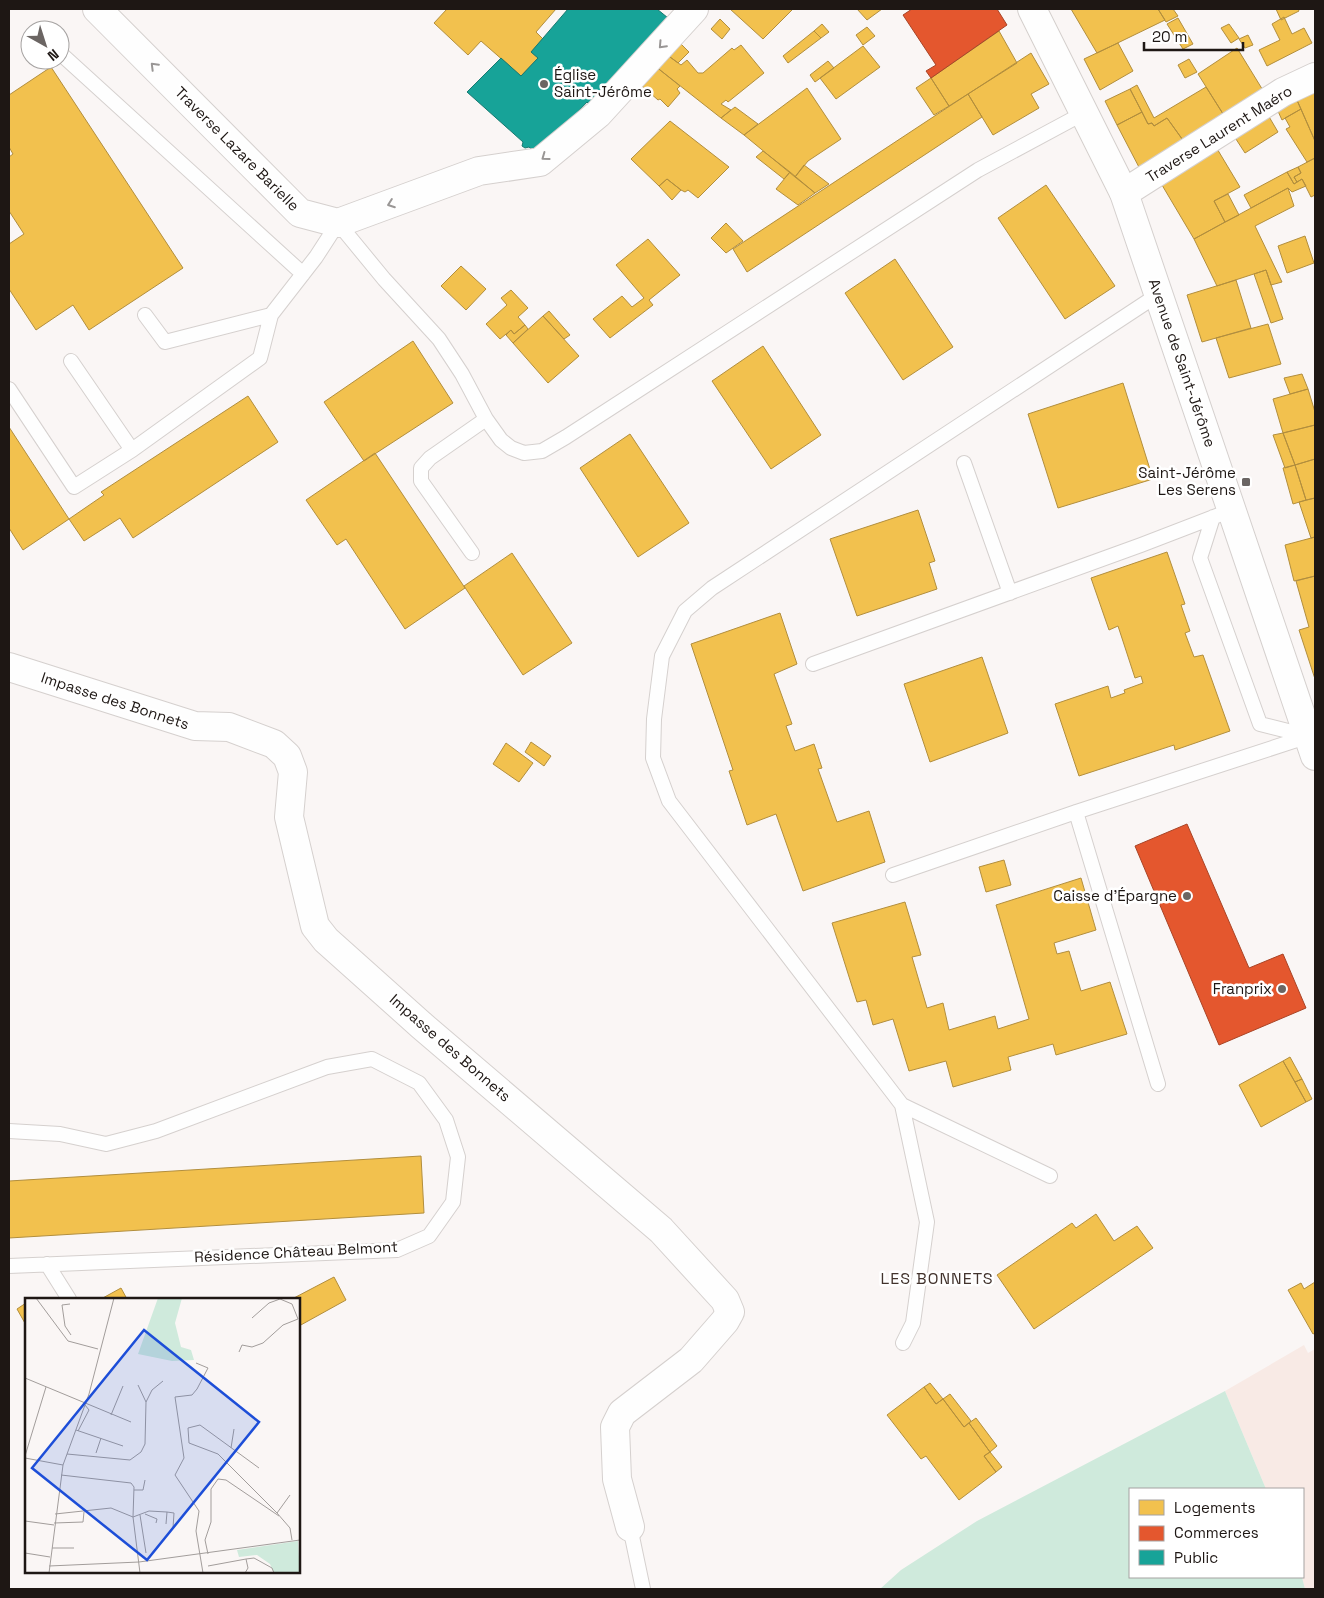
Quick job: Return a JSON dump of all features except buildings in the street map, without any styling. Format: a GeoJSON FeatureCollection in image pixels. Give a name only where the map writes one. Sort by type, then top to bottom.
{"type":"FeatureCollection","features":[{"type":"Feature","properties":{"kind":"street","name":"Traverse Lazare Barielle"},"geometry":{"type":"LineString","coordinates":[[97,9],[300,213],[338,223]]}},
{"type":"Feature","properties":{"kind":"street"},"geometry":{"type":"LineString","coordinates":[[338,223],[480,171],[540,162],[598,114],[694,9]]}},
{"type":"Feature","properties":{"kind":"street","name":"Avenue de Saint-Jérôme"},"geometry":{"type":"LineString","coordinates":[[1032,9],[1124,193],[1159,294],[1222,513],[1313,742]]}},
{"type":"Feature","properties":{"kind":"street","name":"Traverse Laurent Maéro"},"geometry":{"type":"LineString","coordinates":[[1124,193],[1283,92],[1315,77]]}},
{"type":"Feature","properties":{"kind":"street","name":"Impasse des Bonnets"},"geometry":{"type":"LineString","coordinates":[[9,667],[195,726],[230,727],[274,744],[288,756],[293,772],[289,817],[315,926],[421,1025],[662,1230],[725,1300],[730,1312],[725,1321],[691,1360],[622,1413],[615,1428],[617,1479],[630,1527]]}},
{"type":"Feature","properties":{"kind":"lane"},"geometry":{"type":"LineString","coordinates":[[70,62],[302,274]]}},
{"type":"Feature","properties":{"kind":"lane"},"geometry":{"type":"LineString","coordinates":[[9,389],[74,487],[132,450],[260,358],[270,315],[338,223],[384,279],[439,339],[462,374],[486,419],[501,440],[511,448],[524,453],[542,451],[978,170],[1084,112]]}},
{"type":"Feature","properties":{"kind":"lane"},"geometry":{"type":"LineString","coordinates":[[903,1343],[914,1322],[927,1222],[902,1106],[668,801],[653,758],[654,719],[662,656],[685,611],[712,588],[1159,294]]}},
{"type":"Feature","properties":{"kind":"lane"},"geometry":{"type":"LineString","coordinates":[[144,315],[165,342],[270,315]]}},
{"type":"Feature","properties":{"kind":"lane"},"geometry":{"type":"LineString","coordinates":[[71,361],[132,450]]}},
{"type":"Feature","properties":{"kind":"lane"},"geometry":{"type":"LineString","coordinates":[[472,553],[421,480],[421,468],[430,458],[486,419]]}},
{"type":"Feature","properties":{"kind":"lane"},"geometry":{"type":"LineString","coordinates":[[964,464],[1010,593]]}},
{"type":"Feature","properties":{"kind":"lane"},"geometry":{"type":"LineString","coordinates":[[813,664],[1141,545],[1222,513]]}},
{"type":"Feature","properties":{"kind":"lane"},"geometry":{"type":"LineString","coordinates":[[1222,513],[1200,558],[1260,724],[1313,742]]}},
{"type":"Feature","properties":{"kind":"lane"},"geometry":{"type":"LineString","coordinates":[[893,875],[1076,812],[1313,742]]}},
{"type":"Feature","properties":{"kind":"lane"},"geometry":{"type":"LineString","coordinates":[[1076,812],[1158,1084]]}},
{"type":"Feature","properties":{"kind":"lane","name":"Résidence Château Belmont"},"geometry":{"type":"LineString","coordinates":[[9,1131],[60,1134],[106,1144],[156,1130],[327,1067],[372,1059],[419,1083],[446,1120],[458,1157],[453,1202],[429,1236],[397,1250],[9,1266]]}},
{"type":"Feature","properties":{"kind":"lane"},"geometry":{"type":"LineString","coordinates":[[902,1106],[1050,1176]]}},
{"type":"Feature","properties":{"kind":"lane"},"geometry":{"type":"LineString","coordinates":[[47,1264],[68,1298]]}},
{"type":"Feature","properties":{"kind":"lane"},"geometry":{"type":"LineString","coordinates":[[630,1527],[642,1589]]}},
{"type":"Feature","properties":{"kind":"shaded area"},"geometry":{"type":"Polygon","coordinates":[[[1304,1345],[1308,1353],[1315,1349],[1315,1589],[1305,1589],[1302,1578],[1304,1578],[1304,1488],[1266,1488],[1225,1391],[1304,1345]]]}},
{"type":"Feature","properties":{"kind":"green space"},"geometry":{"type":"Polygon","coordinates":[[[1225,1391],[1266,1488],[1129,1488],[1129,1578],[1302,1578],[1305,1589],[880,1589],[901,1570],[977,1521],[1225,1391]]]}},
{"type":"Feature","properties":{"kind":"place","name":"Église Saint-Jérôme"},"geometry":{"type":"Point","coordinates":[544,84]}},
{"type":"Feature","properties":{"kind":"place","name":"Saint-Jérôme Les Serens"},"geometry":{"type":"Point","coordinates":[1246,482]}},
{"type":"Feature","properties":{"kind":"place","name":"Caisse d'Épargne"},"geometry":{"type":"Point","coordinates":[1187,896]}},
{"type":"Feature","properties":{"kind":"place","name":"Franprix"},"geometry":{"type":"Point","coordinates":[1282,989]}},
{"type":"Feature","properties":{"kind":"district","name":"LES BONNETS"},"geometry":{"type":"Point","coordinates":[937,1278]}}]}
